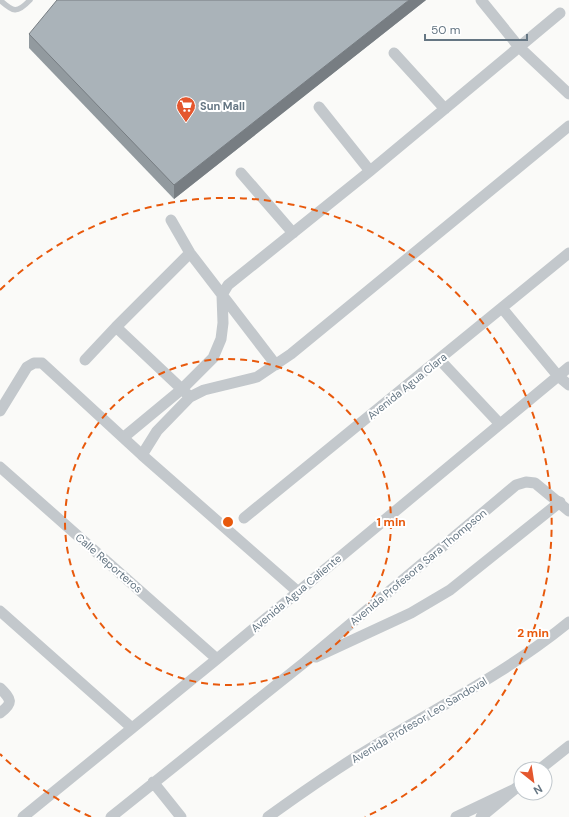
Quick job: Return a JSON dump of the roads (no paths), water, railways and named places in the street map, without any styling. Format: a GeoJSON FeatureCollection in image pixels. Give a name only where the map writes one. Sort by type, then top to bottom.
{"type":"FeatureCollection","features":[{"type":"Feature","properties":{"kind":"street"},"geometry":{"type":"LineString","coordinates":[[481,0],[519,47],[569,94]]}},
{"type":"Feature","properties":{"kind":"street"},"geometry":{"type":"LineString","coordinates":[[142,455],[157,431],[213,358],[221,339],[223,323],[222,294],[228,285],[370,171],[560,13]]}},
{"type":"Feature","properties":{"kind":"street"},"geometry":{"type":"LineString","coordinates":[[394,53],[445,109]]}},
{"type":"Feature","properties":{"kind":"street"},"geometry":{"type":"LineString","coordinates":[[319,107],[370,171]]}},
{"type":"Feature","properties":{"kind":"street"},"geometry":{"type":"LineString","coordinates":[[124,437],[145,418],[186,393],[257,377],[276,365],[569,126]]}},
{"type":"Feature","properties":{"kind":"street"},"geometry":{"type":"LineString","coordinates":[[241,173],[293,233]]}},
{"type":"Feature","properties":{"kind":"street"},"geometry":{"type":"LineString","coordinates":[[171,220],[190,253],[276,365]]}},
{"type":"Feature","properties":{"kind":"street"},"geometry":{"type":"LineString","coordinates":[[85,360],[190,253]]}},
{"type":"Feature","properties":{"kind":"street","name":"Avenida Agua Clara"},"geometry":{"type":"LineString","coordinates":[[244,518],[569,253]]}},
{"type":"Feature","properties":{"kind":"street"},"geometry":{"type":"LineString","coordinates":[[502,308],[558,376],[569,385]]}},
{"type":"Feature","properties":{"kind":"street"},"geometry":{"type":"LineString","coordinates":[[116,327],[186,393]]}},
{"type":"Feature","properties":{"kind":"street"},"geometry":{"type":"LineString","coordinates":[[439,360],[499,423]]}},
{"type":"Feature","properties":{"kind":"street"},"geometry":{"type":"LineString","coordinates":[[0,411],[27,367],[34,363],[42,363],[142,455],[297,591]]}},
{"type":"Feature","properties":{"kind":"street","name":"Avenida Agua Caliente"},"geometry":{"type":"LineString","coordinates":[[22,817],[217,659],[499,423],[569,367]]}},
{"type":"Feature","properties":{"kind":"street"},"geometry":{"type":"LineString","coordinates":[[145,418],[157,431]]}},
{"type":"Feature","properties":{"kind":"street","name":"Calle Reporteros"},"geometry":{"type":"LineString","coordinates":[[0,467],[217,659]]}},
{"type":"Feature","properties":{"kind":"street","name":"Avenida Profesora Sara Thompson"},"geometry":{"type":"LineString","coordinates":[[111,817],[305,662],[516,486],[526,482],[535,483],[560,502],[450,590],[411,613],[352,642],[305,662]]}},
{"type":"Feature","properties":{"kind":"street"},"geometry":{"type":"LineString","coordinates":[[560,502],[569,511]]}},
{"type":"Feature","properties":{"kind":"street"},"geometry":{"type":"LineString","coordinates":[[0,611],[132,728]]}},
{"type":"Feature","properties":{"kind":"street","name":"Avenida Profesor Leo Sandoval"},"geometry":{"type":"LineString","coordinates":[[268,817],[356,757],[498,674],[537,648],[569,622]]}},
{"type":"Feature","properties":{"kind":"street"},"geometry":{"type":"LineString","coordinates":[[0,688],[9,697],[10,703],[8,708],[0,713]]}},
{"type":"Feature","properties":{"kind":"street"},"geometry":{"type":"LineString","coordinates":[[550,761],[569,746]]}},
{"type":"Feature","properties":{"kind":"street"},"geometry":{"type":"LineString","coordinates":[[153,782],[181,817]]}},
{"type":"Feature","properties":{"kind":"street"},"geometry":{"type":"LineString","coordinates":[[456,817],[513,789]]}},
{"type":"Feature","properties":{"kind":"street"},"geometry":{"type":"LineString","coordinates":[[481,817],[513,791]]}},
{"type":"Feature","properties":{"kind":"lane"},"geometry":{"type":"LineString","coordinates":[[0,0],[10,10],[17,10],[24,7],[30,0]]}},
{"type":"Feature","properties":{"kind":"place","name":"Sun Mall"},"geometry":{"type":"Point","coordinates":[186,123]}}]}
